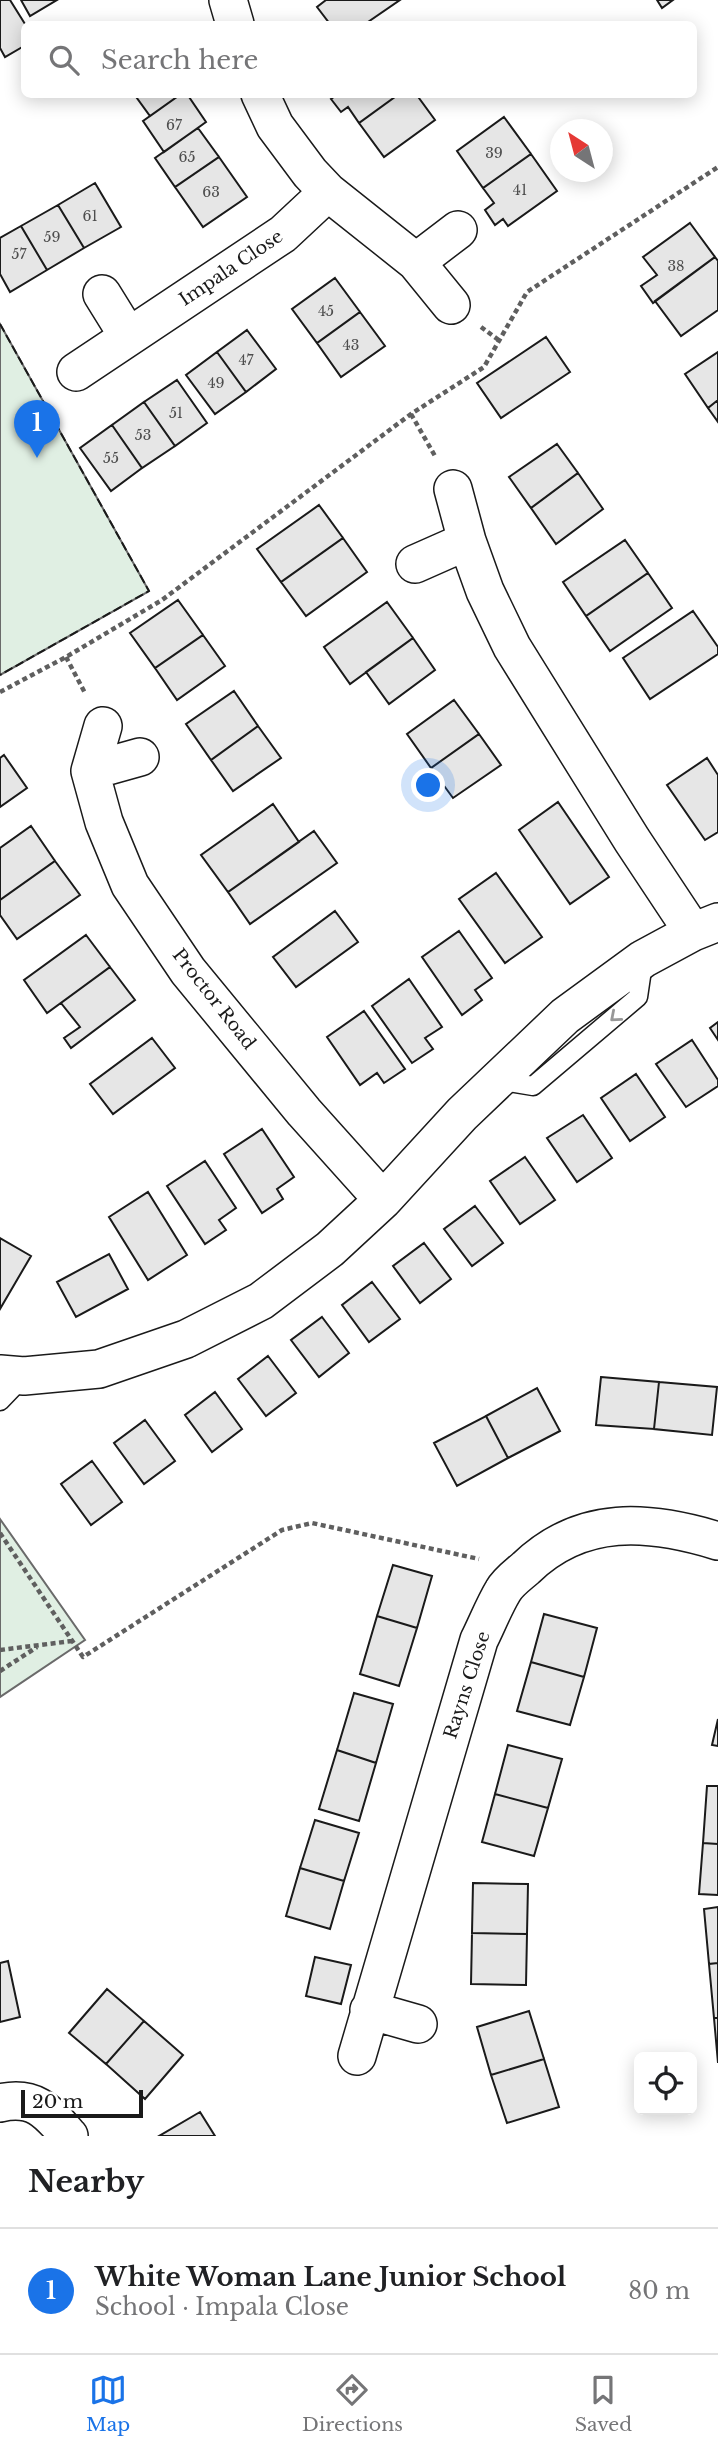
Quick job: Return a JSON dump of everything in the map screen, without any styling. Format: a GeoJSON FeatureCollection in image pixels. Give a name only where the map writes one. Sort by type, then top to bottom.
{"type":"FeatureCollection","features":[{"type":"Feature","properties":{"kind":"street"},"geometry":{"type":"LineString","coordinates":[[229,0],[234,21]]}},
{"type":"Feature","properties":{"kind":"street"},"geometry":{"type":"LineString","coordinates":[[262,98],[275,126],[310,173],[328,192],[416,262],[451,305]]}},
{"type":"Feature","properties":{"kind":"street","name":"Impala Close"},"geometry":{"type":"LineString","coordinates":[[76,372],[283,234],[328,192]]}},
{"type":"Feature","properties":{"kind":"street"},"geometry":{"type":"LineString","coordinates":[[416,262],[458,230]]}},
{"type":"Feature","properties":{"kind":"street"},"geometry":{"type":"LineString","coordinates":[[102,294],[128,336]]}},
{"type":"Feature","properties":{"kind":"street"},"geometry":{"type":"LineString","coordinates":[[8,1384],[99,1369],[186,1339],[261,1301],[330,1249],[383,1200],[462,1114],[565,1016],[643,959],[705,927],[632,840],[512,647],[485,591],[467,541],[453,489]]}},
{"type":"Feature","properties":{"kind":"street"},"geometry":{"type":"LineString","coordinates":[[415,564],[467,541]]}},
{"type":"Feature","properties":{"kind":"street"},"geometry":{"type":"LineString","coordinates":[[90,771],[103,726]]}},
{"type":"Feature","properties":{"kind":"street"},"geometry":{"type":"LineString","coordinates":[[90,771],[140,757]]}},
{"type":"Feature","properties":{"kind":"street","name":"Proctor Road"},"geometry":{"type":"LineString","coordinates":[[90,771],[104,822],[131,885],[181,960],[304,1112],[383,1200]]}},
{"type":"Feature","properties":{"kind":"street","name":"Rayns Close"},"geometry":{"type":"LineString","coordinates":[[357,2056],[479,1640],[504,1589],[540,1554],[586,1530],[629,1524],[683,1531],[718,1541]]}},
{"type":"Feature","properties":{"kind":"street"},"geometry":{"type":"LineString","coordinates":[[369,2010],[418,2024]]}},
{"type":"Feature","properties":{"kind":"street"},"geometry":{"type":"LineString","coordinates":[[0,2103],[17,2099],[45,2110],[69,2136]]}},
{"type":"Feature","properties":{"kind":"path"},"geometry":{"type":"LineString","coordinates":[[0,692],[162,600],[411,414],[484,367],[527,292],[718,167]]}},
{"type":"Feature","properties":{"kind":"path"},"geometry":{"type":"LineString","coordinates":[[411,414],[453,489]]}},
{"type":"Feature","properties":{"kind":"path"},"geometry":{"type":"LineString","coordinates":[[0,1533],[83,1657],[282,1530],[312,1523],[525,1569]]}},
{"type":"Feature","properties":{"kind":"path"},"geometry":{"type":"LineString","coordinates":[[0,1650],[72,1641]]}},
{"type":"Feature","properties":{"kind":"path"},"geometry":{"type":"LineString","coordinates":[[0,1671],[38,1647]]}},
{"type":"Feature","properties":{"kind":"green space"},"geometry":{"type":"Polygon","coordinates":[[[0,324],[149,591],[0,675],[0,324]]]}},
{"type":"Feature","properties":{"kind":"green space"},"geometry":{"type":"Polygon","coordinates":[[[0,1519],[85,1640],[0,1697],[0,1519]]]}},
{"type":"Feature","properties":{"kind":"building"},"geometry":{"type":"Polygon","coordinates":[[[0,0],[10,0],[23,21],[21,21],[21,48],[5,57],[0,48],[0,0]]]}},
{"type":"Feature","properties":{"kind":"building"},"geometry":{"type":"Polygon","coordinates":[[[21,0],[57,0],[30,16],[21,0]]]}},
{"type":"Feature","properties":{"kind":"building"},"geometry":{"type":"Polygon","coordinates":[[[326,0],[400,0],[369,21],[328,21],[317,7],[326,0]]]}},
{"type":"Feature","properties":{"kind":"building"},"geometry":{"type":"Polygon","coordinates":[[[657,0],[673,0],[662,8],[657,0]]]}},
{"type":"Feature","properties":{"kind":"building"},"geometry":{"type":"Polygon","coordinates":[[[137,98],[175,98],[150,116],[137,98]]]}},
{"type":"Feature","properties":{"kind":"building"},"geometry":{"type":"Polygon","coordinates":[[[175,98],[190,98],[206,122],[164,152],[143,121],[175,98]]]}},
{"type":"Feature","properties":{"kind":"building"},"geometry":{"type":"Polygon","coordinates":[[[393,98],[359,123],[348,107],[341,112],[331,99],[393,98]]]}},
{"type":"Feature","properties":{"kind":"building"},"geometry":{"type":"Polygon","coordinates":[[[393,98],[419,98],[435,120],[384,157],[359,123],[393,98]]]}},
{"type":"Feature","properties":{"kind":"building"},"geometry":{"type":"Polygon","coordinates":[[[504,117],[531,154],[483,188],[457,151],[504,117]]]}},
{"type":"Feature","properties":{"kind":"building"},"geometry":{"type":"Polygon","coordinates":[[[198,128],[219,157],[175,187],[155,158],[198,128]]]}},
{"type":"Feature","properties":{"kind":"building"},"geometry":{"type":"Polygon","coordinates":[[[531,154],[557,191],[508,226],[503,219],[495,225],[485,210],[494,203],[483,188],[531,154]]]}},
{"type":"Feature","properties":{"kind":"building"},"geometry":{"type":"Polygon","coordinates":[[[219,157],[247,197],[203,227],[175,187],[219,157]]]}},
{"type":"Feature","properties":{"kind":"building"},"geometry":{"type":"Polygon","coordinates":[[[95,183],[121,227],[84,248],[58,205],[95,183]]]}},
{"type":"Feature","properties":{"kind":"building"},"geometry":{"type":"Polygon","coordinates":[[[58,205],[84,248],[47,270],[21,226],[58,205]]]}},
{"type":"Feature","properties":{"kind":"building"},"geometry":{"type":"Polygon","coordinates":[[[690,223],[715,257],[653,303],[641,286],[657,275],[643,257],[690,223]]]}},
{"type":"Feature","properties":{"kind":"building"},"geometry":{"type":"Polygon","coordinates":[[[21,226],[47,270],[10,292],[0,274],[0,238],[21,226]]]}},
{"type":"Feature","properties":{"kind":"building"},"geometry":{"type":"Polygon","coordinates":[[[715,257],[718,261],[718,310],[681,336],[655,301],[715,257]]]}},
{"type":"Feature","properties":{"kind":"building"},"geometry":{"type":"Polygon","coordinates":[[[335,278],[360,312],[317,343],[292,309],[335,278]]]}},
{"type":"Feature","properties":{"kind":"building"},"geometry":{"type":"Polygon","coordinates":[[[360,312],[385,346],[341,377],[317,343],[360,312]]]}},
{"type":"Feature","properties":{"kind":"building"},"geometry":{"type":"Polygon","coordinates":[[[247,330],[276,369],[246,392],[217,352],[247,330]]]}},
{"type":"Feature","properties":{"kind":"building"},"geometry":{"type":"Polygon","coordinates":[[[546,337],[570,372],[501,418],[477,383],[546,337]]]}},
{"type":"Feature","properties":{"kind":"building"},"geometry":{"type":"Polygon","coordinates":[[[217,352],[246,392],[215,414],[186,375],[217,352]]]}},
{"type":"Feature","properties":{"kind":"building"},"geometry":{"type":"Polygon","coordinates":[[[718,352],[718,400],[708,408],[685,374],[718,352]]]}},
{"type":"Feature","properties":{"kind":"building"},"geometry":{"type":"Polygon","coordinates":[[[177,380],[207,423],[175,446],[144,402],[177,380]]]}},
{"type":"Feature","properties":{"kind":"building"},"geometry":{"type":"Polygon","coordinates":[[[718,400],[718,422],[708,408],[718,400]]]}},
{"type":"Feature","properties":{"kind":"building"},"geometry":{"type":"Polygon","coordinates":[[[144,402],[175,446],[142,468],[112,425],[144,402]]]}},
{"type":"Feature","properties":{"kind":"building"},"geometry":{"type":"Polygon","coordinates":[[[112,425],[142,468],[111,491],[80,448],[112,425]]]}},
{"type":"Feature","properties":{"kind":"building"},"geometry":{"type":"Polygon","coordinates":[[[557,444],[578,473],[531,508],[509,477],[557,444]]]}},
{"type":"Feature","properties":{"kind":"building"},"geometry":{"type":"Polygon","coordinates":[[[578,473],[603,509],[556,544],[531,508],[578,473]]]}},
{"type":"Feature","properties":{"kind":"building"},"geometry":{"type":"Polygon","coordinates":[[[319,505],[343,538],[281,582],[257,549],[319,505]]]}},
{"type":"Feature","properties":{"kind":"building"},"geometry":{"type":"Polygon","coordinates":[[[343,538],[367,572],[306,616],[281,582],[343,538]]]}},
{"type":"Feature","properties":{"kind":"building"},"geometry":{"type":"Polygon","coordinates":[[[625,540],[648,573],[586,616],[563,582],[625,540]]]}},
{"type":"Feature","properties":{"kind":"building"},"geometry":{"type":"Polygon","coordinates":[[[648,573],[672,608],[610,651],[586,616],[648,573]]]}},
{"type":"Feature","properties":{"kind":"building"},"geometry":{"type":"Polygon","coordinates":[[[178,600],[203,635],[155,668],[130,633],[178,600]]]}},
{"type":"Feature","properties":{"kind":"building"},"geometry":{"type":"Polygon","coordinates":[[[387,602],[413,638],[350,684],[324,647],[387,602]]]}},
{"type":"Feature","properties":{"kind":"building"},"geometry":{"type":"Polygon","coordinates":[[[693,611],[718,647],[718,654],[650,699],[623,658],[693,611]]]}},
{"type":"Feature","properties":{"kind":"building"},"geometry":{"type":"Polygon","coordinates":[[[203,635],[225,666],[177,700],[155,668],[203,635]]]}},
{"type":"Feature","properties":{"kind":"building"},"geometry":{"type":"Polygon","coordinates":[[[413,638],[435,670],[389,704],[366,672],[413,638]]]}},
{"type":"Feature","properties":{"kind":"building"},"geometry":{"type":"Polygon","coordinates":[[[234,691],[258,726],[211,760],[186,724],[234,691]]]}},
{"type":"Feature","properties":{"kind":"building"},"geometry":{"type":"Polygon","coordinates":[[[454,700],[479,734],[431,768],[407,734],[454,700]]]}},
{"type":"Feature","properties":{"kind":"building"},"geometry":{"type":"Polygon","coordinates":[[[258,726],[281,758],[233,791],[211,760],[258,726]]]}},
{"type":"Feature","properties":{"kind":"building"},"geometry":{"type":"Polygon","coordinates":[[[479,734],[501,765],[453,798],[431,768],[479,734]]]}},
{"type":"Feature","properties":{"kind":"building"},"geometry":{"type":"Polygon","coordinates":[[[4,755],[27,788],[0,807],[0,758],[4,755]]]}},
{"type":"Feature","properties":{"kind":"building"},"geometry":{"type":"Polygon","coordinates":[[[707,758],[718,775],[718,832],[705,840],[667,785],[707,758]]]}},
{"type":"Feature","properties":{"kind":"building"},"geometry":{"type":"Polygon","coordinates":[[[558,802],[609,877],[570,904],[519,830],[558,802]]]}},
{"type":"Feature","properties":{"kind":"building"},"geometry":{"type":"Polygon","coordinates":[[[273,804],[299,842],[228,892],[201,855],[273,804]]]}},
{"type":"Feature","properties":{"kind":"building"},"geometry":{"type":"Polygon","coordinates":[[[31,826],[55,861],[0,900],[0,848],[31,826]]]}},
{"type":"Feature","properties":{"kind":"building"},"geometry":{"type":"Polygon","coordinates":[[[314,831],[337,863],[250,924],[228,892],[314,831]]]}},
{"type":"Feature","properties":{"kind":"building"},"geometry":{"type":"Polygon","coordinates":[[[55,861],[80,895],[17,939],[0,915],[0,900],[55,861]]]}},
{"type":"Feature","properties":{"kind":"building"},"geometry":{"type":"Polygon","coordinates":[[[496,873],[542,937],[505,963],[459,899],[496,873]]]}},
{"type":"Feature","properties":{"kind":"building"},"geometry":{"type":"Polygon","coordinates":[[[335,911],[358,942],[296,987],[273,957],[335,911]]]}},
{"type":"Feature","properties":{"kind":"building"},"geometry":{"type":"Polygon","coordinates":[[[459,931],[492,978],[475,990],[482,1000],[462,1015],[422,957],[459,931]]]}},
{"type":"Feature","properties":{"kind":"building"},"geometry":{"type":"Polygon","coordinates":[[[86,935],[110,967],[47,1013],[24,980],[86,935]]]}},
{"type":"Feature","properties":{"kind":"building"},"geometry":{"type":"Polygon","coordinates":[[[110,967],[135,1000],[71,1048],[64,1038],[80,1027],[61,1003],[110,967]]]}},
{"type":"Feature","properties":{"kind":"building"},"geometry":{"type":"Polygon","coordinates":[[[409,979],[442,1027],[425,1038],[433,1049],[412,1063],[372,1006],[409,979]]]}},
{"type":"Feature","properties":{"kind":"building"},"geometry":{"type":"Polygon","coordinates":[[[364,1011],[405,1069],[384,1083],[377,1073],[360,1085],[327,1037],[364,1011]]]}},
{"type":"Feature","properties":{"kind":"building"},"geometry":{"type":"Polygon","coordinates":[[[718,1022],[718,1040],[710,1028],[718,1022]]]}},
{"type":"Feature","properties":{"kind":"building"},"geometry":{"type":"Polygon","coordinates":[[[152,1038],[175,1068],[113,1114],[90,1084],[152,1038]]]}},
{"type":"Feature","properties":{"kind":"building"},"geometry":{"type":"Polygon","coordinates":[[[692,1040],[718,1080],[718,1086],[686,1107],[656,1064],[692,1040]]]}},
{"type":"Feature","properties":{"kind":"building"},"geometry":{"type":"Polygon","coordinates":[[[636,1074],[665,1117],[630,1141],[601,1098],[636,1074]]]}},
{"type":"Feature","properties":{"kind":"building"},"geometry":{"type":"Polygon","coordinates":[[[583,1115],[612,1158],[577,1182],[547,1138],[583,1115]]]}},
{"type":"Feature","properties":{"kind":"building"},"geometry":{"type":"Polygon","coordinates":[[[262,1129],[294,1177],[277,1189],[283,1199],[262,1213],[224,1154],[262,1129]]]}},
{"type":"Feature","properties":{"kind":"building"},"geometry":{"type":"Polygon","coordinates":[[[525,1157],[555,1200],[520,1224],[490,1181],[525,1157]]]}},
{"type":"Feature","properties":{"kind":"building"},"geometry":{"type":"Polygon","coordinates":[[[205,1161],[236,1208],[219,1220],[226,1230],[205,1244],[167,1186],[205,1161]]]}},
{"type":"Feature","properties":{"kind":"building"},"geometry":{"type":"Polygon","coordinates":[[[148,1192],[187,1255],[148,1280],[109,1217],[148,1192]]]}},
{"type":"Feature","properties":{"kind":"building"},"geometry":{"type":"Polygon","coordinates":[[[475,1206],[503,1243],[472,1266],[444,1229],[475,1206]]]}},
{"type":"Feature","properties":{"kind":"building"},"geometry":{"type":"Polygon","coordinates":[[[0,1238],[31,1256],[0,1309],[0,1238]]]}},
{"type":"Feature","properties":{"kind":"building"},"geometry":{"type":"Polygon","coordinates":[[[424,1243],[451,1279],[420,1303],[393,1266],[424,1243]]]}},
{"type":"Feature","properties":{"kind":"building"},"geometry":{"type":"Polygon","coordinates":[[[109,1254],[128,1289],[76,1317],[57,1282],[109,1254]]]}},
{"type":"Feature","properties":{"kind":"building"},"geometry":{"type":"Polygon","coordinates":[[[372,1282],[400,1319],[369,1342],[342,1305],[372,1282]]]}},
{"type":"Feature","properties":{"kind":"building"},"geometry":{"type":"Polygon","coordinates":[[[322,1317],[349,1353],[319,1377],[291,1340],[322,1317]]]}},
{"type":"Feature","properties":{"kind":"building"},"geometry":{"type":"Polygon","coordinates":[[[268,1356],[296,1393],[266,1416],[238,1379],[268,1356]]]}},
{"type":"Feature","properties":{"kind":"building"},"geometry":{"type":"Polygon","coordinates":[[[601,1377],[659,1382],[654,1429],[596,1425],[601,1377]]]}},
{"type":"Feature","properties":{"kind":"building"},"geometry":{"type":"Polygon","coordinates":[[[659,1382],[717,1387],[712,1435],[654,1429],[659,1382]]]}},
{"type":"Feature","properties":{"kind":"building"},"geometry":{"type":"Polygon","coordinates":[[[537,1388],[560,1431],[508,1458],[486,1416],[537,1388]]]}},
{"type":"Feature","properties":{"kind":"building"},"geometry":{"type":"Polygon","coordinates":[[[215,1392],[242,1429],[212,1452],[185,1415],[215,1392]]]}},
{"type":"Feature","properties":{"kind":"building"},"geometry":{"type":"Polygon","coordinates":[[[486,1416],[508,1458],[457,1486],[434,1443],[486,1416]]]}},
{"type":"Feature","properties":{"kind":"building"},"geometry":{"type":"Polygon","coordinates":[[[145,1420],[175,1461],[144,1484],[114,1443],[145,1420]]]}},
{"type":"Feature","properties":{"kind":"building"},"geometry":{"type":"Polygon","coordinates":[[[92,1461],[122,1502],[91,1525],[61,1484],[92,1461]]]}},
{"type":"Feature","properties":{"kind":"building"},"geometry":{"type":"Polygon","coordinates":[[[393,1565],[432,1576],[417,1628],[377,1616],[393,1565]]]}},
{"type":"Feature","properties":{"kind":"building"},"geometry":{"type":"Polygon","coordinates":[[[544,1614],[597,1628],[584,1677],[531,1662],[544,1614]]]}},
{"type":"Feature","properties":{"kind":"building"},"geometry":{"type":"Polygon","coordinates":[[[377,1616],[417,1628],[399,1686],[360,1674],[377,1616]]]}},
{"type":"Feature","properties":{"kind":"building"},"geometry":{"type":"Polygon","coordinates":[[[531,1662],[584,1677],[570,1725],[517,1711],[531,1662]]]}},
{"type":"Feature","properties":{"kind":"building"},"geometry":{"type":"Polygon","coordinates":[[[354,1693],[393,1704],[376,1763],[337,1750],[354,1693]]]}},
{"type":"Feature","properties":{"kind":"building"},"geometry":{"type":"Polygon","coordinates":[[[718,1719],[718,1746],[712,1745],[718,1719]]]}},
{"type":"Feature","properties":{"kind":"building"},"geometry":{"type":"Polygon","coordinates":[[[508,1745],[562,1759],[548,1808],[495,1794],[508,1745]]]}},
{"type":"Feature","properties":{"kind":"building"},"geometry":{"type":"Polygon","coordinates":[[[337,1750],[376,1763],[359,1821],[319,1809],[337,1750]]]}},
{"type":"Feature","properties":{"kind":"building"},"geometry":{"type":"Polygon","coordinates":[[[707,1786],[718,1786],[718,1844],[703,1843],[707,1786]]]}},
{"type":"Feature","properties":{"kind":"building"},"geometry":{"type":"Polygon","coordinates":[[[495,1794],[548,1808],[534,1856],[482,1842],[495,1794]]]}},
{"type":"Feature","properties":{"kind":"building"},"geometry":{"type":"Polygon","coordinates":[[[315,1820],[359,1833],[344,1881],[300,1868],[315,1820]]]}},
{"type":"Feature","properties":{"kind":"building"},"geometry":{"type":"Polygon","coordinates":[[[703,1843],[718,1844],[718,1895],[699,1894],[703,1843]]]}},
{"type":"Feature","properties":{"kind":"building"},"geometry":{"type":"Polygon","coordinates":[[[300,1868],[344,1881],[330,1929],[286,1916],[300,1868]]]}},
{"type":"Feature","properties":{"kind":"building"},"geometry":{"type":"Polygon","coordinates":[[[473,1883],[528,1884],[527,1934],[472,1933],[473,1883]]]}},
{"type":"Feature","properties":{"kind":"building"},"geometry":{"type":"Polygon","coordinates":[[[718,1907],[718,1963],[709,1964],[704,1909],[718,1907]]]}},
{"type":"Feature","properties":{"kind":"building"},"geometry":{"type":"Polygon","coordinates":[[[472,1933],[527,1934],[526,1985],[471,1984],[472,1933]]]}},
{"type":"Feature","properties":{"kind":"building"},"geometry":{"type":"Polygon","coordinates":[[[315,1957],[351,1965],[341,2004],[306,1996],[315,1957]]]}},
{"type":"Feature","properties":{"kind":"building"},"geometry":{"type":"Polygon","coordinates":[[[8,1961],[20,2017],[0,2022],[0,1963],[8,1961]]]}},
{"type":"Feature","properties":{"kind":"building"},"geometry":{"type":"Polygon","coordinates":[[[718,1963],[718,2018],[714,2018],[709,1964],[718,1963]]]}},
{"type":"Feature","properties":{"kind":"building"},"geometry":{"type":"Polygon","coordinates":[[[107,1989],[144,2021],[106,2064],[69,2033],[107,1989]]]}},
{"type":"Feature","properties":{"kind":"building"},"geometry":{"type":"Polygon","coordinates":[[[529,2011],[544,2059],[491,2075],[477,2027],[529,2011]]]}},
{"type":"Feature","properties":{"kind":"building"},"geometry":{"type":"Polygon","coordinates":[[[714,2018],[718,2018],[718,2063],[714,2018]]]}},
{"type":"Feature","properties":{"kind":"building"},"geometry":{"type":"Polygon","coordinates":[[[144,2021],[183,2055],[145,2099],[106,2064],[144,2021]]]}},
{"type":"Feature","properties":{"kind":"building"},"geometry":{"type":"Polygon","coordinates":[[[544,2059],[559,2107],[507,2123],[491,2075],[544,2059]]]}},
{"type":"Feature","properties":{"kind":"building"},"geometry":{"type":"Polygon","coordinates":[[[200,2112],[215,2136],[159,2136],[200,2112]]]}},
{"type":"Feature","properties":{"kind":"fence"},"geometry":{"type":"LineString","coordinates":[[0,324],[149,591],[0,675]]}},
{"type":"Feature","properties":{"kind":"place","name":"White Woman Lane Junior School"},"geometry":{"type":"Point","coordinates":[37,458]}}]}
